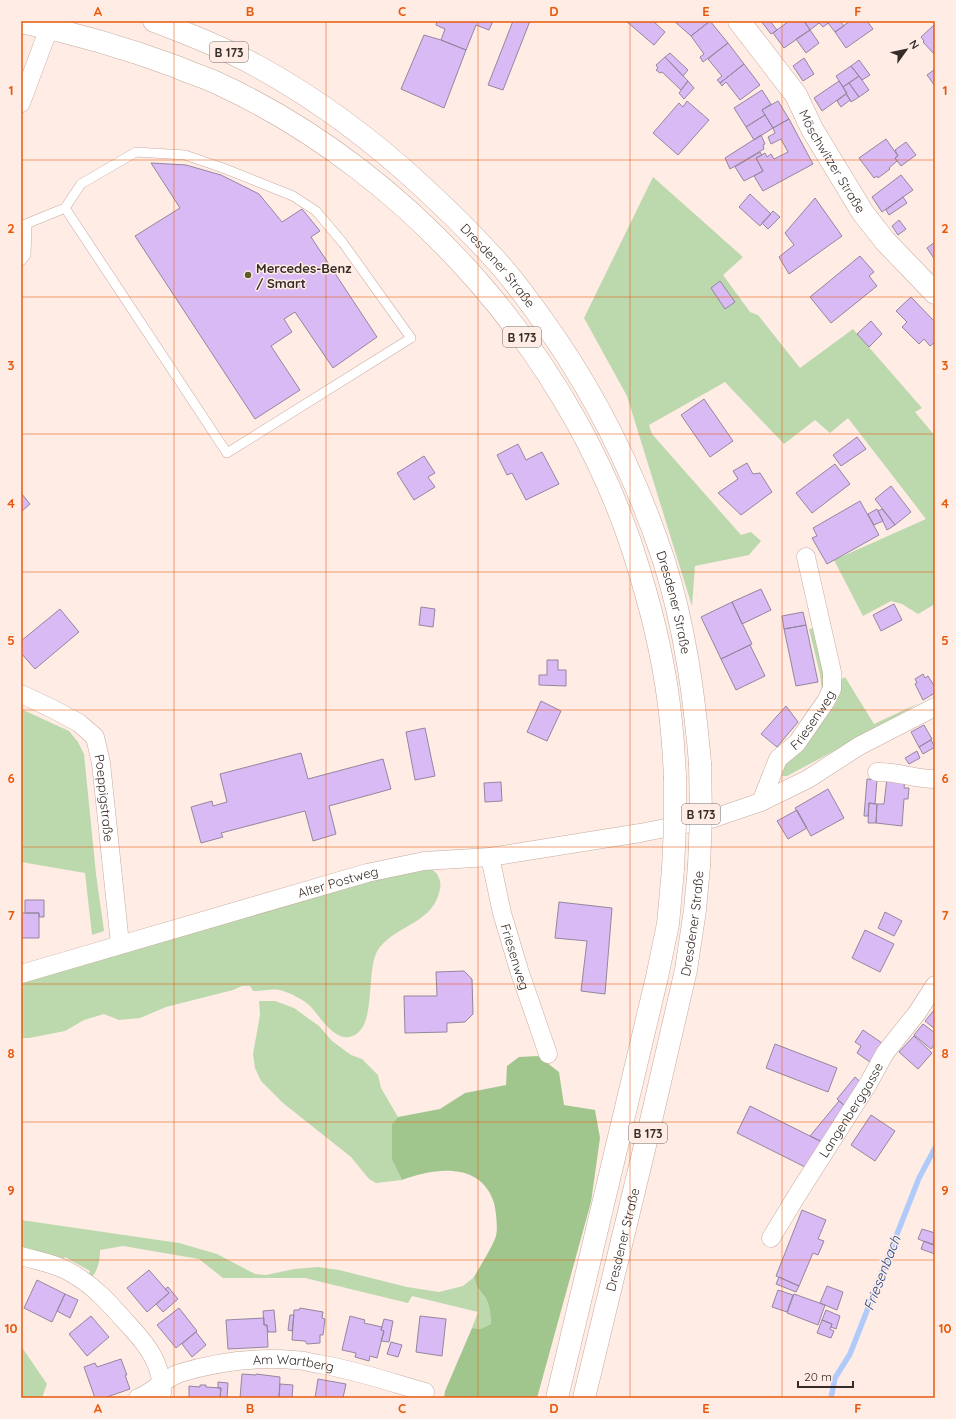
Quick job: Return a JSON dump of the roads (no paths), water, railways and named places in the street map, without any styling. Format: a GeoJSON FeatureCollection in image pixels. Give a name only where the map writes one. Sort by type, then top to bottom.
{"type":"FeatureCollection","features":[{"type":"Feature","properties":{"kind":"main road","name":"Dresdener Straße"},"geometry":{"type":"LineString","coordinates":[[154,21],[209,42],[256,65],[301,91],[343,120],[408,173],[494,257],[526,297],[561,346],[589,391],[615,439],[636,485],[664,562],[677,608],[688,657],[695,706],[700,763],[701,816],[695,910],[686,970],[584,1398]]}},
{"type":"Feature","properties":{"kind":"main road","name":"Möschwitzer Straße"},"geometry":{"type":"LineString","coordinates":[[741,21],[796,95],[812,130],[863,213],[885,241],[935,293]]}},
{"type":"Feature","properties":{"kind":"main road","name":"B 173"},"geometry":{"type":"LineString","coordinates":[[21,22],[50,23],[159,61],[216,83],[275,113],[365,173],[441,240],[476,278],[523,338],[555,386],[585,438],[605,479],[626,529],[640,571],[651,613],[663,666],[671,722],[675,776],[673,869],[668,924],[657,977],[557,1398]]}},
{"type":"Feature","properties":{"kind":"street"},"geometry":{"type":"LineString","coordinates":[[21,103],[50,23]]}},
{"type":"Feature","properties":{"kind":"street","name":"Friesenweg"},"geometry":{"type":"LineString","coordinates":[[760,802],[778,759],[797,743],[826,701],[832,689],[832,672],[806,557]]}},
{"type":"Feature","properties":{"kind":"street","name":"Poeppigstraße"},"geometry":{"type":"LineString","coordinates":[[21,694],[53,708],[79,723],[95,738],[101,763],[120,944]]}},
{"type":"Feature","properties":{"kind":"street"},"geometry":{"type":"LineString","coordinates":[[760,802],[808,779],[859,746],[935,707]]}},
{"type":"Feature","properties":{"kind":"street"},"geometry":{"type":"LineString","coordinates":[[877,772],[886,772],[935,781]]}},
{"type":"Feature","properties":{"kind":"street","name":"Alter Postweg"},"geometry":{"type":"LineString","coordinates":[[21,974],[368,873],[424,861],[490,857],[663,829],[711,819],[760,802]]}},
{"type":"Feature","properties":{"kind":"street","name":"Friesenweg"},"geometry":{"type":"LineString","coordinates":[[490,857],[504,920],[519,970],[548,1054]]}},
{"type":"Feature","properties":{"kind":"street","name":"Langenberggasse"},"geometry":{"type":"LineString","coordinates":[[771,1238],[868,1084],[885,1053],[917,1013],[935,985]]}},
{"type":"Feature","properties":{"kind":"street"},"geometry":{"type":"LineString","coordinates":[[21,1256],[73,1273],[104,1298],[140,1338],[152,1355],[158,1369],[162,1391]]}},
{"type":"Feature","properties":{"kind":"street","name":"Am Wartberg"},"geometry":{"type":"LineString","coordinates":[[138,1398],[153,1391],[162,1391],[168,1378],[212,1365],[251,1360],[295,1360],[340,1367],[425,1392]]}},
{"type":"Feature","properties":{"kind":"lane"},"geometry":{"type":"LineString","coordinates":[[21,261],[26,255],[24,225],[65,208],[81,184],[136,152],[185,155],[223,168],[293,196],[316,211],[343,243],[411,338],[227,453],[65,208]]}},
{"type":"Feature","properties":{"kind":"waterway","name":"Friesenbach"},"geometry":{"type":"LineString","coordinates":[[831,1398],[835,1378],[850,1354],[919,1178],[935,1148]]}},
{"type":"Feature","properties":{"kind":"place","name":"Mercedes-Benz / Smart"},"geometry":{"type":"Point","coordinates":[248,275]}}]}
